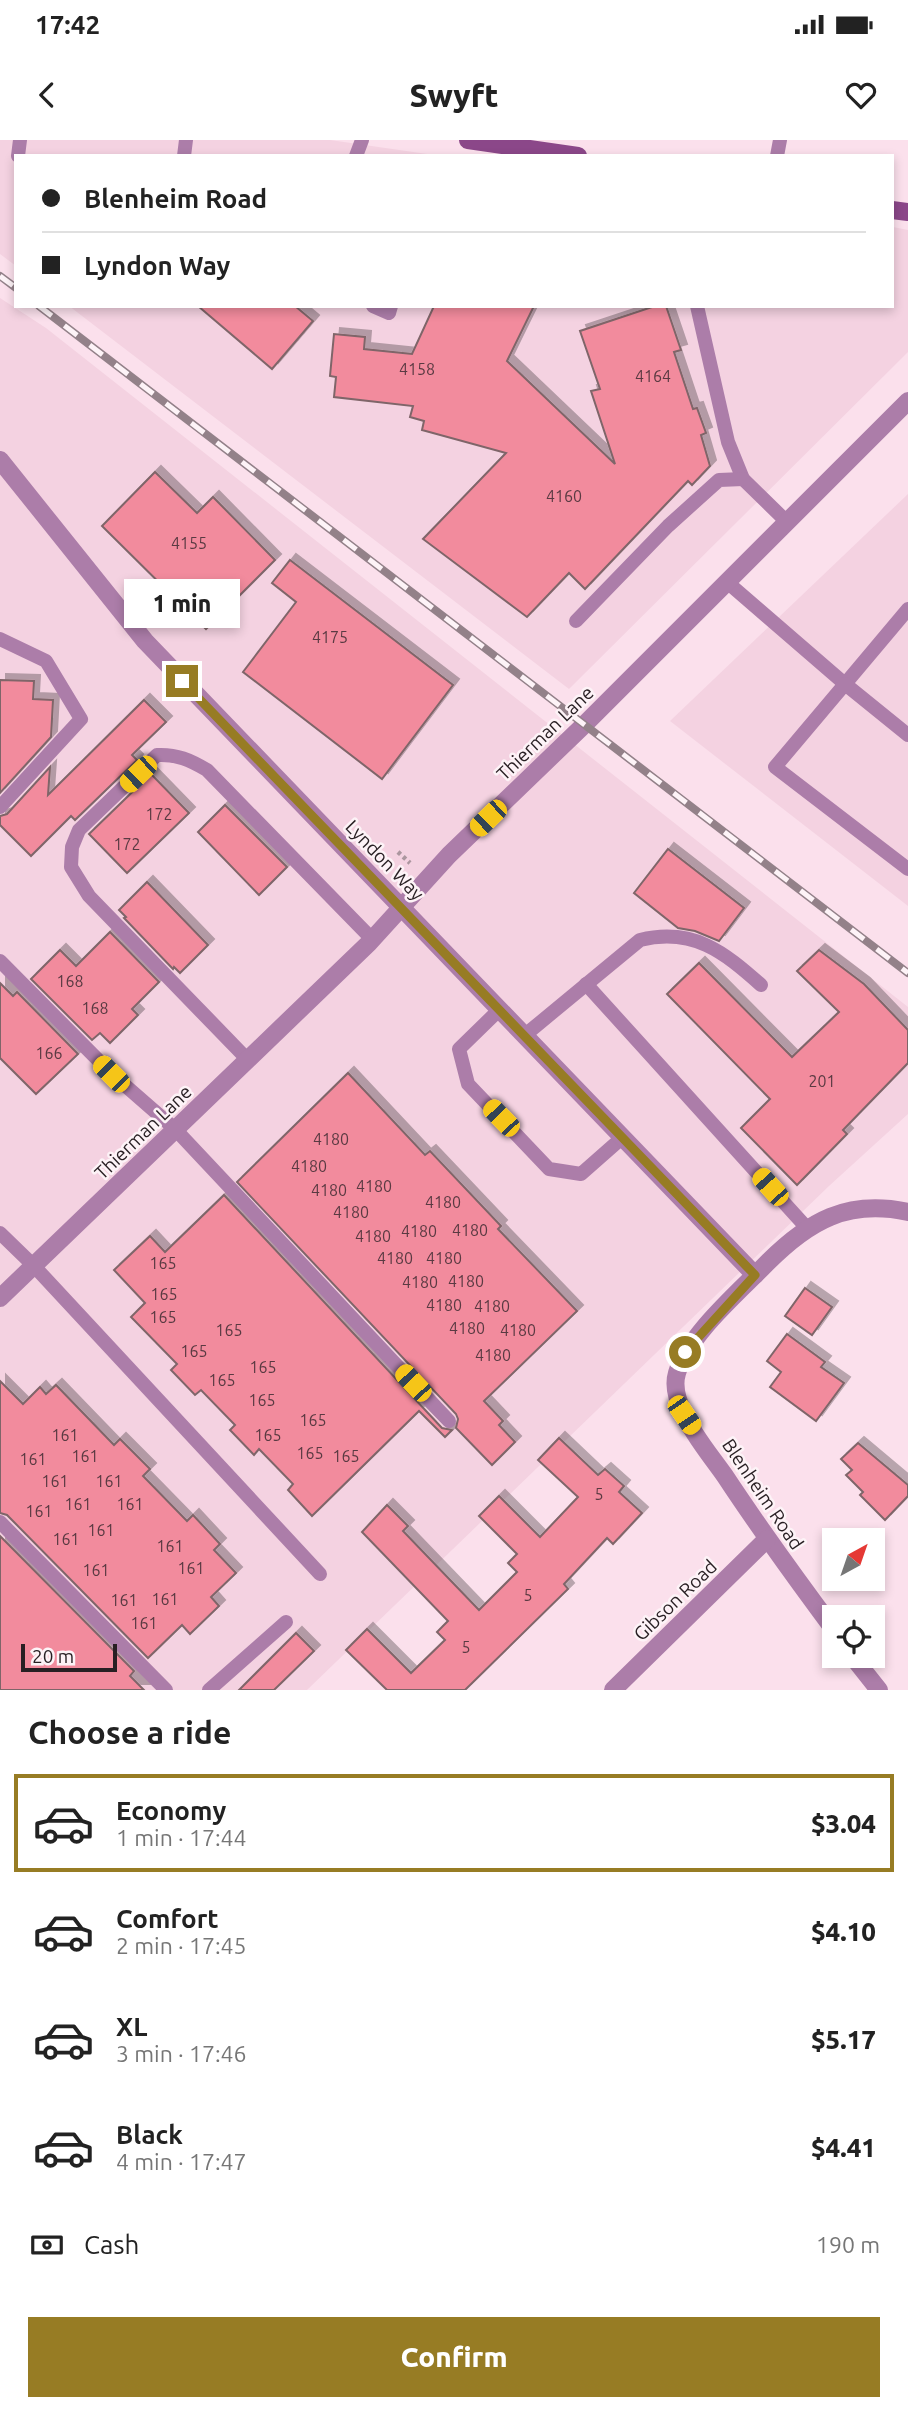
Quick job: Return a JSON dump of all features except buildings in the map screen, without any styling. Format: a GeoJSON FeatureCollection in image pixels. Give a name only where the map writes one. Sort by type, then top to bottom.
{"type":"FeatureCollection","features":[{"type":"Feature","properties":{"kind":"main road"},"geometry":{"type":"LineString","coordinates":[[468,140],[571,150]]}},
{"type":"Feature","properties":{"kind":"street","name":"Thierman Lane"},"geometry":{"type":"LineString","coordinates":[[0,1298],[372,939],[449,855],[906,406]]}},
{"type":"Feature","properties":{"kind":"street","name":"Lyndon Way"},"geometry":{"type":"LineString","coordinates":[[0,460],[145,641],[755,1275]]}},
{"type":"Feature","properties":{"kind":"street","name":"Blenheim Road"},"geometry":{"type":"LineString","coordinates":[[822,1613],[767,1539],[684,1415],[676,1388],[676,1375],[685,1352],[755,1275],[787,1243],[807,1228],[828,1217],[864,1208],[908,1212]]}},
{"type":"Feature","properties":{"kind":"street","name":"Gibson Road"},"geometry":{"type":"LineString","coordinates":[[613,1690],[767,1539]]}},
{"type":"Feature","properties":{"kind":"street"},"geometry":{"type":"LineString","coordinates":[[862,1668],[879,1690]]}},
{"type":"Feature","properties":{"kind":"lane"},"geometry":{"type":"LineString","coordinates":[[378,308],[389,313],[390,308]]}},
{"type":"Feature","properties":{"kind":"lane"},"geometry":{"type":"LineString","coordinates":[[697,308],[728,442],[743,479],[787,522]]}},
{"type":"Feature","properties":{"kind":"lane"},"geometry":{"type":"LineString","coordinates":[[576,621],[668,526],[719,480],[743,479]]}},
{"type":"Feature","properties":{"kind":"lane"},"geometry":{"type":"LineString","coordinates":[[727,582],[908,735]]}},
{"type":"Feature","properties":{"kind":"lane"},"geometry":{"type":"LineString","coordinates":[[908,609],[775,767],[908,869]]}},
{"type":"Feature","properties":{"kind":"lane"},"geometry":{"type":"LineString","coordinates":[[0,639],[46,661],[81,719],[0,807]]}},
{"type":"Feature","properties":{"kind":"lane"},"geometry":{"type":"LineString","coordinates":[[248,1060],[89,896],[71,867],[72,847],[79,830],[157,755],[172,754],[189,760],[207,770],[372,939]]}},
{"type":"Feature","properties":{"kind":"lane"},"geometry":{"type":"LineString","coordinates":[[525,1035],[640,940],[661,935],[694,940],[728,955],[761,985]]}},
{"type":"Feature","properties":{"kind":"lane"},"geometry":{"type":"LineString","coordinates":[[0,961],[111,1074],[175,1129],[449,1421]]}},
{"type":"Feature","properties":{"kind":"lane"},"geometry":{"type":"LineString","coordinates":[[586,985],[807,1228]]}},
{"type":"Feature","properties":{"kind":"lane"},"geometry":{"type":"LineString","coordinates":[[500,1009],[459,1049],[468,1084],[550,1169],[581,1174],[623,1138]]}},
{"type":"Feature","properties":{"kind":"lane"},"geometry":{"type":"LineString","coordinates":[[0,1233],[34,1266],[320,1574]]}},
{"type":"Feature","properties":{"kind":"lane"},"geometry":{"type":"LineString","coordinates":[[0,1522],[166,1690]]}},
{"type":"Feature","properties":{"kind":"lane"},"geometry":{"type":"LineString","coordinates":[[209,1690],[286,1622]]}},
{"type":"Feature","properties":{"kind":"shaded area"},"geometry":{"type":"Polygon","coordinates":[[[0,140],[330,140],[427,154],[14,154],[14,264],[0,254],[0,140]]]}},
{"type":"Feature","properties":{"kind":"shaded area"},"geometry":{"type":"Polygon","coordinates":[[[894,227],[908,230],[908,352],[569,689],[72,308],[894,308],[894,227]]]}},
{"type":"Feature","properties":{"kind":"shaded area"},"geometry":{"type":"Polygon","coordinates":[[[0,298],[46,328],[908,1007],[908,1114],[829,1186],[307,1690],[0,1690],[0,298]]]}},
{"type":"Feature","properties":{"kind":"shaded area"},"geometry":{"type":"Polygon","coordinates":[[[908,494],[908,906],[670,721],[908,494]]]}},
{"type":"Feature","properties":{"kind":"railway"},"geometry":{"type":"LineString","coordinates":[[0,276],[14,286]]}},
{"type":"Feature","properties":{"kind":"railway"},"geometry":{"type":"LineString","coordinates":[[42,308],[908,973]]}},
{"type":"Feature","properties":{"kind":"route"},"geometry":{"type":"LineString","coordinates":[[182,681],[755,1275],[685,1352]]}}]}
